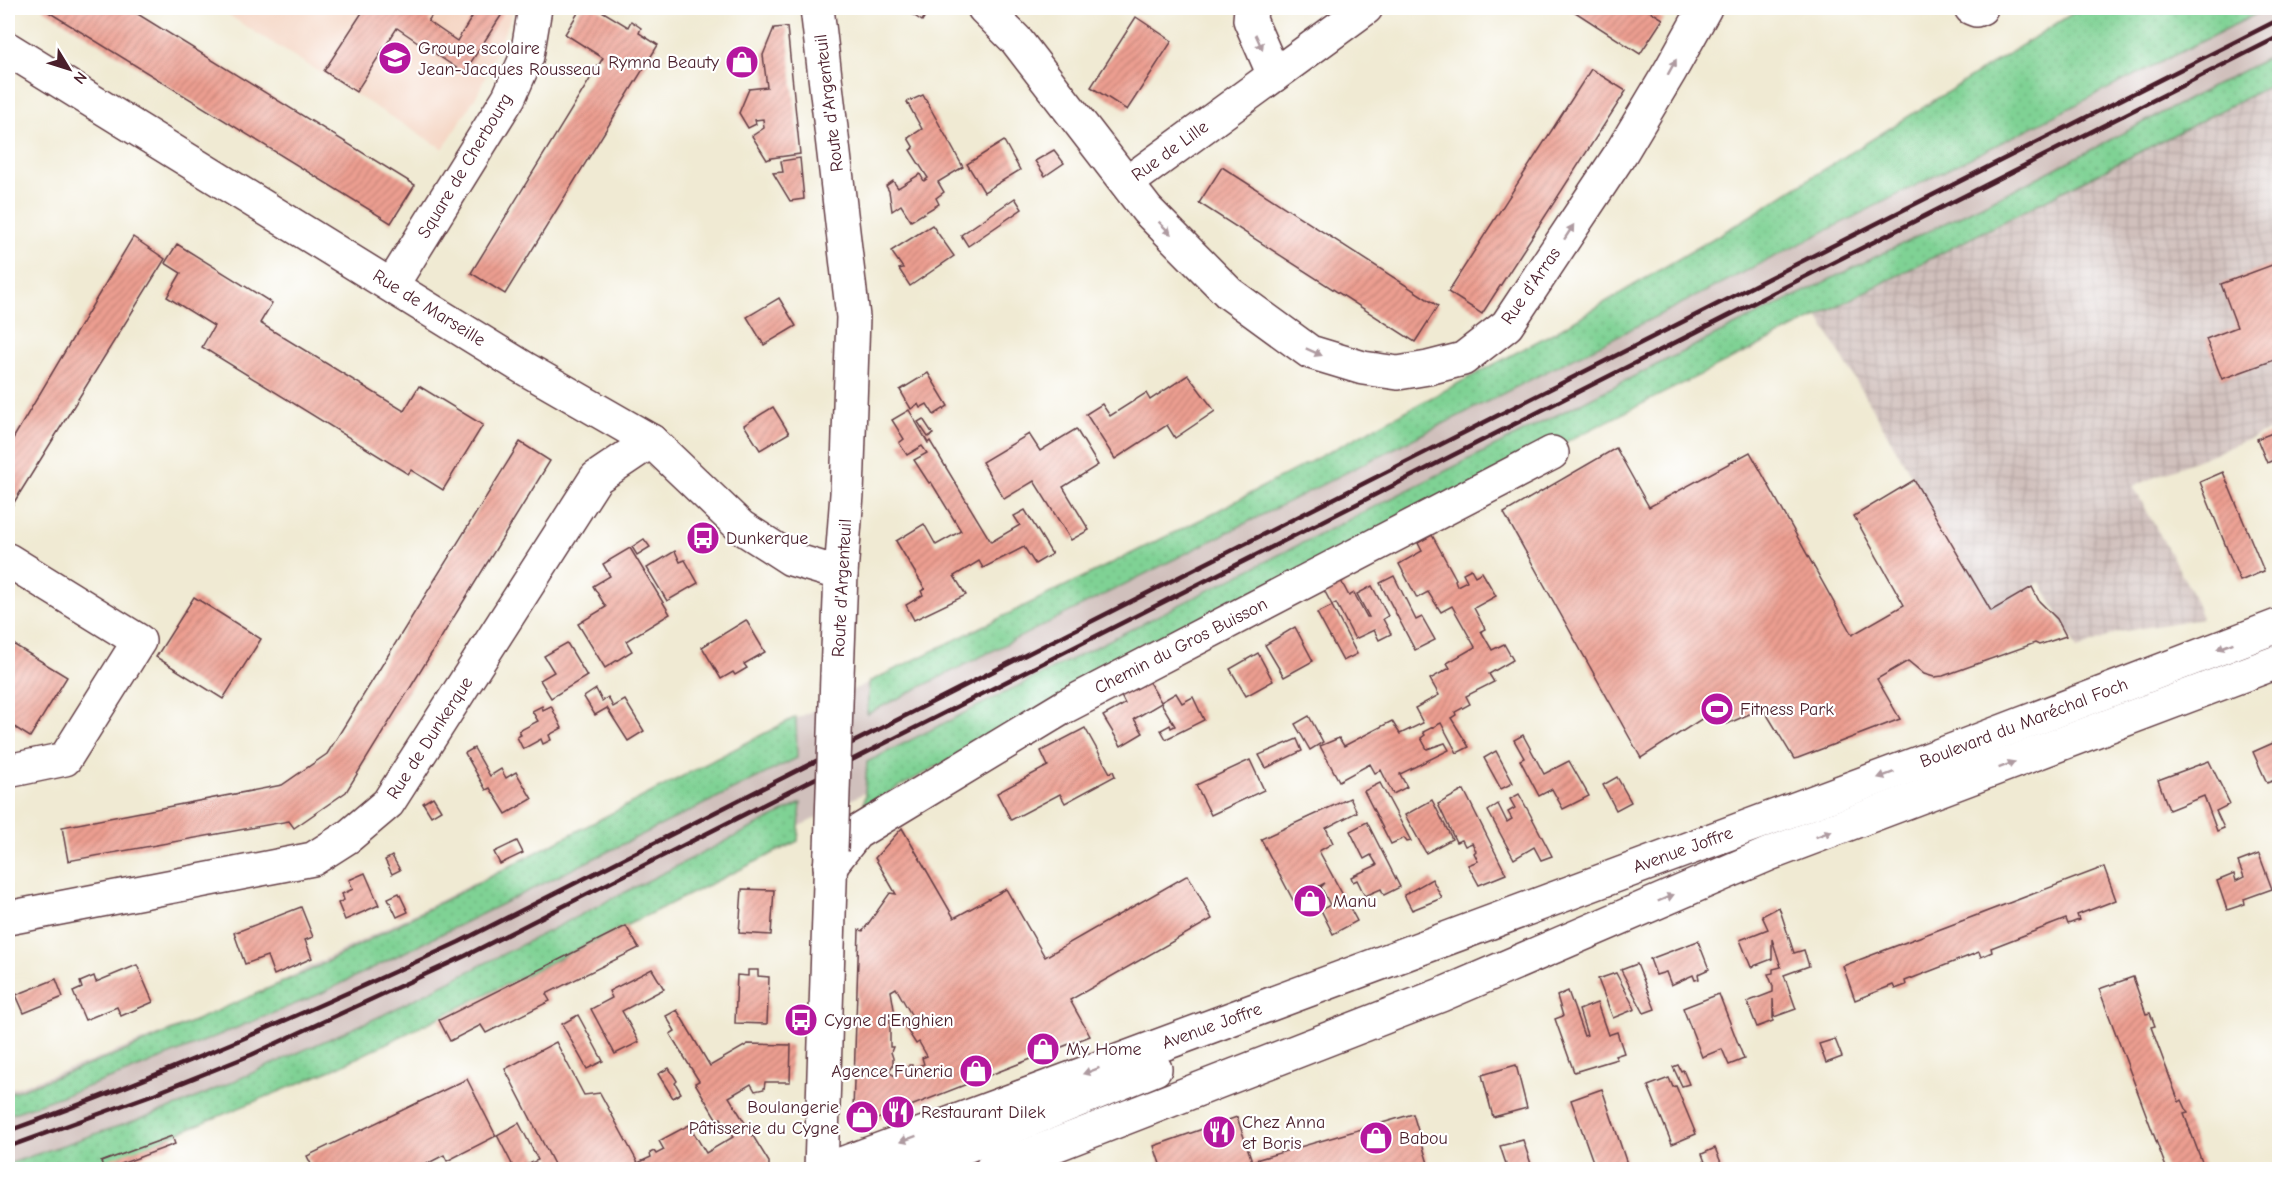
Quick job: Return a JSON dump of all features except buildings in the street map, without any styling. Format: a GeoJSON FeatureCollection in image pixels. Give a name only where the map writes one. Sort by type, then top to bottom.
{"type":"FeatureCollection","features":[{"type":"Feature","properties":{"kind":"main road","name":"Square de Cherbourg"},"geometry":{"type":"LineString","coordinates":[[392,285],[508,97],[527,56],[535,8]]}},
{"type":"Feature","properties":{"kind":"main road","name":"Route d'Argenteuil"},"geometry":{"type":"LineString","coordinates":[[817,8],[853,317],[847,494],[837,675],[821,1170]]}},
{"type":"Feature","properties":{"kind":"main road","name":"Rue de Lille"},"geometry":{"type":"LineString","coordinates":[[984,8],[1016,40],[1127,183],[1366,8]]}},
{"type":"Feature","properties":{"kind":"main road"},"geometry":{"type":"LineString","coordinates":[[1251,8],[1250,20],[1274,75]]}},
{"type":"Feature","properties":{"kind":"main road","name":"Rue d'Arras"},"geometry":{"type":"LineString","coordinates":[[1127,183],[1148,210],[1229,293],[1310,352],[1363,368],[1398,373],[1463,359],[1507,325],[1621,153],[1705,8]]}},
{"type":"Feature","properties":{"kind":"main road"},"geometry":{"type":"LineString","coordinates":[[1971,8],[1976,10],[1981,8]]}},
{"type":"Feature","properties":{"kind":"main road","name":"Rue de Marseille"},"geometry":{"type":"LineString","coordinates":[[8,49],[533,373],[651,441],[741,527],[791,559],[841,574]]}},
{"type":"Feature","properties":{"kind":"main road","name":"Rue de Dunkerque"},"geometry":{"type":"LineString","coordinates":[[8,918],[313,859],[349,836],[388,803],[596,478],[651,441]]}},
{"type":"Feature","properties":{"kind":"main road","name":"Chemin du Gros Buisson"},"geometry":{"type":"LineString","coordinates":[[831,859],[856,834],[1064,707],[1552,453]]}},
{"type":"Feature","properties":{"kind":"main road"},"geometry":{"type":"LineString","coordinates":[[8,560],[139,640],[65,759],[8,771]]}},
{"type":"Feature","properties":{"kind":"main road","name":"Boulevard du Maréchal Foch"},"geometry":{"type":"LineString","coordinates":[[1768,819],[2280,625]]}},
{"type":"Feature","properties":{"kind":"main road","name":"Boulevard du Maréchal Foch"},"geometry":{"type":"LineString","coordinates":[[1770,854],[2280,661]]}},
{"type":"Feature","properties":{"kind":"main road","name":"Avenue Joffre"},"geometry":{"type":"LineString","coordinates":[[825,1170],[1205,1038],[1598,881],[1768,819]]}},
{"type":"Feature","properties":{"kind":"main road","name":"Avenue Joffre"},"geometry":{"type":"LineString","coordinates":[[991,1170],[1441,995],[1770,854]]}},
{"type":"Feature","properties":{"kind":"main road","name":"Avenue Joffre"},"geometry":{"type":"LineString","coordinates":[[944,1170],[1458,970],[1612,921]]}},
{"type":"Feature","properties":{"kind":"main road","name":"Avenue Joffre"},"geometry":{"type":"LineString","coordinates":[[907,1170],[1104,1091],[1205,1038]]}},
{"type":"Feature","properties":{"kind":"shaded area","name":"Groupe scolaire Jean-Jacques Rousseau"},"geometry":{"type":"Polygon","coordinates":[[[219,8],[515,8],[478,93],[443,149],[219,8]]]}},
{"type":"Feature","properties":{"kind":"shaded area"},"geometry":{"type":"Polygon","coordinates":[[[2088,8],[2279,8],[2279,79],[1743,355],[1564,429],[512,976],[70,1170],[8,1169],[8,1090],[92,1061],[244,1000],[869,682],[1553,352],[2088,8]]]}},
{"type":"Feature","properties":{"kind":"shaded area"},"geometry":{"type":"Polygon","coordinates":[[[2279,79],[2279,427],[2133,486],[2191,591],[2202,618],[2119,632],[2077,649],[2040,582],[1991,611],[1818,316],[2279,79]]]}},
{"type":"Feature","properties":{"kind":"green space"},"geometry":{"type":"Polygon","coordinates":[[[2081,8],[2268,8],[867,714],[869,682],[1202,519],[1555,332],[1739,223],[2081,8]]]}},
{"type":"Feature","properties":{"kind":"green space"},"geometry":{"type":"Polygon","coordinates":[[[2279,52],[2279,81],[1818,316],[1199,625],[864,806],[867,762],[1730,328],[2029,182],[2279,52]]]}},
{"type":"Feature","properties":{"kind":"green space"},"geometry":{"type":"Polygon","coordinates":[[[796,717],[797,758],[320,994],[123,1074],[8,1115],[8,1094],[116,1055],[313,969],[796,717]]]}},
{"type":"Feature","properties":{"kind":"green space"},"geometry":{"type":"Polygon","coordinates":[[[801,803],[798,841],[334,1069],[90,1169],[8,1169],[8,1164],[180,1105],[383,1015],[801,803]]]}},
{"type":"Feature","properties":{"kind":"railway"},"geometry":{"type":"LineString","coordinates":[[8,1131],[236,1042],[459,942],[2280,19]]}},
{"type":"Feature","properties":{"kind":"railway"},"geometry":{"type":"LineString","coordinates":[[8,1147],[154,1094],[251,1055],[465,956],[2280,36]]}},
{"type":"Feature","properties":{"kind":"place","name":"Groupe scolaire Jean-Jacques Rousseau"},"geometry":{"type":"Point","coordinates":[395,58]}},
{"type":"Feature","properties":{"kind":"place","name":"Rymna Beauty"},"geometry":{"type":"Point","coordinates":[742,62]}},
{"type":"Feature","properties":{"kind":"place","name":"Dunkerque"},"geometry":{"type":"Point","coordinates":[703,538]}},
{"type":"Feature","properties":{"kind":"place","name":"Fitness Park"},"geometry":{"type":"Point","coordinates":[1717,709]}},
{"type":"Feature","properties":{"kind":"place","name":"Manu"},"geometry":{"type":"Point","coordinates":[1310,901]}},
{"type":"Feature","properties":{"kind":"place","name":"Cygne d'Enghien"},"geometry":{"type":"Point","coordinates":[801,1020]}},
{"type":"Feature","properties":{"kind":"place","name":"My Home"},"geometry":{"type":"Point","coordinates":[1043,1049]}},
{"type":"Feature","properties":{"kind":"place","name":"Agence Funeria"},"geometry":{"type":"Point","coordinates":[976,1071]}},
{"type":"Feature","properties":{"kind":"place","name":"Restaurant Dilek"},"geometry":{"type":"Point","coordinates":[898,1112]}},
{"type":"Feature","properties":{"kind":"place","name":"Boulangerie Pâtisserie du Cygne"},"geometry":{"type":"Point","coordinates":[862,1117]}},
{"type":"Feature","properties":{"kind":"place","name":"Chez Anna et Boris"},"geometry":{"type":"Point","coordinates":[1219,1132]}},
{"type":"Feature","properties":{"kind":"place","name":"Babou"},"geometry":{"type":"Point","coordinates":[1376,1138]}}]}
